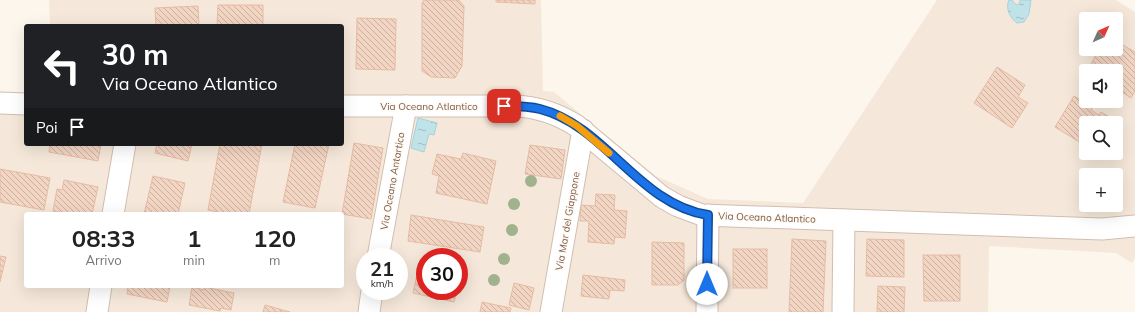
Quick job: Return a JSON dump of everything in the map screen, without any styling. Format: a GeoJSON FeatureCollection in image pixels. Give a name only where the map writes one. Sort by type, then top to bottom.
{"type":"FeatureCollection","features":[{"type":"Feature","properties":{"kind":"street"},"geometry":{"type":"LineString","coordinates":[[0,103],[24,104]]}},
{"type":"Feature","properties":{"kind":"street","name":"Via Oceano Atlantico"},"geometry":{"type":"LineString","coordinates":[[344,106],[526,106],[539,108],[554,113],[583,130],[662,197],[678,206],[708,215],[1133,231]]}},
{"type":"Feature","properties":{"kind":"street","name":"Via Oceano Antartico"},"geometry":{"type":"LineString","coordinates":[[380,248],[406,106]]}},
{"type":"Feature","properties":{"kind":"street","name":"Via Mar del Giappone"},"geometry":{"type":"LineString","coordinates":[[551,312],[583,130]]}},
{"type":"Feature","properties":{"kind":"street"},"geometry":{"type":"LineString","coordinates":[[113,212],[125,146]]}},
{"type":"Feature","properties":{"kind":"street"},"geometry":{"type":"LineString","coordinates":[[707,312],[708,215]]}},
{"type":"Feature","properties":{"kind":"street"},"geometry":{"type":"LineString","coordinates":[[844,220],[844,312]]}},
{"type":"Feature","properties":{"kind":"street"},"geometry":{"type":"LineString","coordinates":[[96,312],[101,288]]}},
{"type":"Feature","properties":{"kind":"street"},"geometry":{"type":"LineString","coordinates":[[369,312],[371,300]]}},
{"type":"Feature","properties":{"kind":"shaded area"},"geometry":{"type":"Polygon","coordinates":[[[49,0],[541,0],[543,91],[554,92],[656,176],[708,199],[803,203],[937,0],[1116,0],[1135,12],[1135,258],[1132,263],[1116,253],[989,246],[988,312],[0,312],[0,94],[24,95],[24,146],[344,146],[344,24],[50,24],[49,0]]]}},
{"type":"Feature","properties":{"kind":"water"},"geometry":{"type":"Polygon","coordinates":[[[1009,0],[1012,0],[1017,5],[1020,3],[1020,0],[1031,0],[1029,14],[1024,22],[1017,23],[1012,18],[1008,9],[1009,0]]]}},
{"type":"Feature","properties":{"kind":"water"},"geometry":{"type":"Polygon","coordinates":[[[418,118],[437,123],[434,135],[429,134],[424,152],[411,148],[418,118]]]}},
{"type":"Feature","properties":{"kind":"building"},"geometry":{"type":"Polygon","coordinates":[[[424,0],[459,0],[464,6],[462,66],[455,78],[431,77],[422,71],[422,3],[424,0]]]}},
{"type":"Feature","properties":{"kind":"building"},"geometry":{"type":"Polygon","coordinates":[[[496,0],[535,0],[535,4],[496,2],[496,0]]]}},
{"type":"Feature","properties":{"kind":"building"},"geometry":{"type":"Polygon","coordinates":[[[218,5],[263,5],[263,24],[217,24],[218,5]]]}},
{"type":"Feature","properties":{"kind":"building"},"geometry":{"type":"Polygon","coordinates":[[[198,6],[199,24],[156,24],[155,8],[198,6]]]}},
{"type":"Feature","properties":{"kind":"building"},"geometry":{"type":"Polygon","coordinates":[[[357,18],[396,19],[395,70],[356,69],[357,18]]]}},
{"type":"Feature","properties":{"kind":"building"},"geometry":{"type":"Polygon","coordinates":[[[1123,45],[1135,52],[1135,91],[1131,98],[1123,93],[1123,64],[1091,64],[1095,56],[1123,56],[1123,45]]]}},
{"type":"Feature","properties":{"kind":"building"},"geometry":{"type":"Polygon","coordinates":[[[997,67],[1025,85],[1018,97],[1028,103],[1012,128],[974,103],[997,67]]]}},
{"type":"Feature","properties":{"kind":"building"},"geometry":{"type":"Polygon","coordinates":[[[1074,96],[1079,99],[1079,108],[1092,108],[1091,110],[1099,115],[1101,112],[1108,116],[1079,116],[1079,142],[1055,127],[1074,96]]]}},
{"type":"Feature","properties":{"kind":"building"},"geometry":{"type":"Polygon","coordinates":[[[354,143],[383,148],[371,219],[344,214],[344,212],[342,212],[354,143]]]}},
{"type":"Feature","properties":{"kind":"building"},"geometry":{"type":"Polygon","coordinates":[[[530,145],[565,150],[561,179],[525,174],[530,145]]]}},
{"type":"Feature","properties":{"kind":"building"},"geometry":{"type":"Polygon","coordinates":[[[50,146],[101,146],[98,161],[49,152],[50,146]]]}},
{"type":"Feature","properties":{"kind":"building"},"geometry":{"type":"Polygon","coordinates":[[[157,146],[192,146],[188,161],[155,153],[157,146]]]}},
{"type":"Feature","properties":{"kind":"building"},"geometry":{"type":"Polygon","coordinates":[[[220,146],[262,146],[249,212],[218,212],[208,210],[220,146]]]}},
{"type":"Feature","properties":{"kind":"building"},"geometry":{"type":"Polygon","coordinates":[[[295,146],[329,146],[315,208],[283,202],[295,146]]]}},
{"type":"Feature","properties":{"kind":"building"},"geometry":{"type":"Polygon","coordinates":[[[463,153],[496,161],[487,204],[436,193],[439,176],[432,174],[437,154],[461,159],[463,153]]]}},
{"type":"Feature","properties":{"kind":"building"},"geometry":{"type":"Polygon","coordinates":[[[0,169],[50,178],[44,210],[0,202],[0,169]]]}},
{"type":"Feature","properties":{"kind":"building"},"geometry":{"type":"Polygon","coordinates":[[[153,176],[185,183],[178,212],[144,212],[153,176]]]}},
{"type":"Feature","properties":{"kind":"building"},"geometry":{"type":"Polygon","coordinates":[[[64,180],[98,187],[92,212],[53,211],[57,189],[62,190],[64,180]]]}},
{"type":"Feature","properties":{"kind":"building"},"geometry":{"type":"Polygon","coordinates":[[[596,194],[615,195],[614,210],[627,211],[625,238],[615,237],[614,244],[588,242],[589,221],[580,221],[581,205],[595,206],[596,194]]]}},
{"type":"Feature","properties":{"kind":"building"},"geometry":{"type":"Polygon","coordinates":[[[411,215],[484,227],[480,252],[468,250],[468,248],[454,248],[408,241],[411,215]]]}},
{"type":"Feature","properties":{"kind":"building"},"geometry":{"type":"Polygon","coordinates":[[[792,239],[826,241],[823,312],[789,312],[792,239]]]}},
{"type":"Feature","properties":{"kind":"building"},"geometry":{"type":"Polygon","coordinates":[[[867,239],[904,240],[904,277],[866,276],[867,239]]]}},
{"type":"Feature","properties":{"kind":"building"},"geometry":{"type":"Polygon","coordinates":[[[652,242],[684,243],[684,280],[678,285],[652,285],[652,242]]]}},
{"type":"Feature","properties":{"kind":"building"},"geometry":{"type":"Polygon","coordinates":[[[733,249],[767,249],[767,288],[733,288],[733,249]]]}},
{"type":"Feature","properties":{"kind":"building"},"geometry":{"type":"Polygon","coordinates":[[[923,255],[960,255],[960,301],[924,301],[923,255]]]}},
{"type":"Feature","properties":{"kind":"building"},"geometry":{"type":"Polygon","coordinates":[[[0,256],[6,257],[0,282],[0,256]]]}},
{"type":"Feature","properties":{"kind":"building"},"geometry":{"type":"Polygon","coordinates":[[[583,275],[625,280],[624,291],[610,290],[609,299],[581,296],[583,275]]]}},
{"type":"Feature","properties":{"kind":"building"},"geometry":{"type":"Polygon","coordinates":[[[416,279],[416,294],[413,293],[416,279]]]}},
{"type":"Feature","properties":{"kind":"building"},"geometry":{"type":"Polygon","coordinates":[[[514,283],[534,288],[529,310],[509,305],[514,283]]]}},
{"type":"Feature","properties":{"kind":"building"},"geometry":{"type":"Polygon","coordinates":[[[878,286],[905,287],[904,312],[877,312],[878,286]]]}},
{"type":"Feature","properties":{"kind":"building"},"geometry":{"type":"Polygon","coordinates":[[[128,288],[170,288],[167,302],[127,294],[128,288]]]}},
{"type":"Feature","properties":{"kind":"building"},"geometry":{"type":"Polygon","coordinates":[[[192,288],[204,290],[204,288],[209,288],[234,293],[231,310],[221,308],[220,311],[189,305],[192,288]]]}},
{"type":"Feature","properties":{"kind":"building"},"geometry":{"type":"Polygon","coordinates":[[[482,302],[511,308],[510,312],[480,312],[482,302]]]}},
{"type":"Feature","properties":{"kind":"building"},"geometry":{"type":"Polygon","coordinates":[[[265,305],[290,312],[263,312],[265,305]]]}},
{"type":"Feature","properties":{"kind":"slow traffic"},"geometry":{"type":"LineString","coordinates":[[560,116],[583,130],[609,153]]}},
{"type":"Feature","properties":{"kind":"route"},"geometry":{"type":"LineString","coordinates":[[504,106],[526,106],[539,108],[554,113],[583,130],[662,197],[678,206],[696,213],[708,215],[707,284]]}}]}
